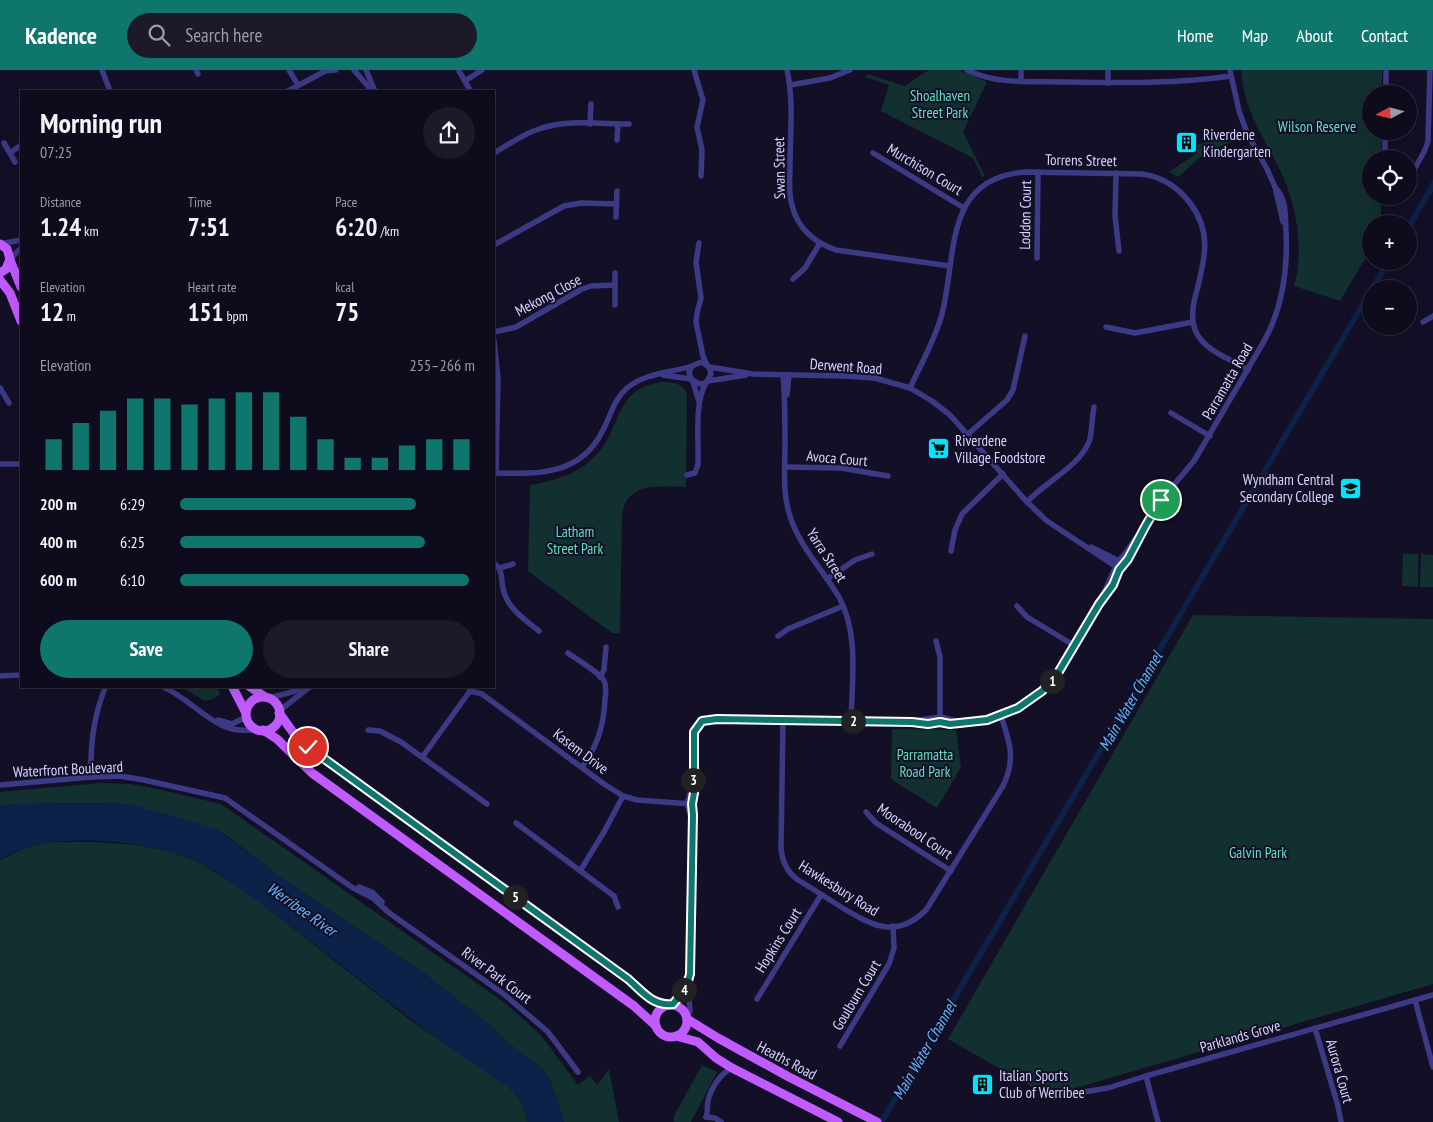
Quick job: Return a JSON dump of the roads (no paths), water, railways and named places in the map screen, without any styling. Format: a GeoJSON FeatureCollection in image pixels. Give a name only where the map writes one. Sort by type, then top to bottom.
{"type":"FeatureCollection","features":[{"type":"Feature","properties":{"kind":"main road"},"geometry":{"type":"LineString","coordinates":[[0,244],[7,249],[20,285]]}},
{"type":"Feature","properties":{"kind":"main road"},"geometry":{"type":"LineString","coordinates":[[0,273],[6,269],[10,260]]}},
{"type":"Feature","properties":{"kind":"main road"},"geometry":{"type":"LineString","coordinates":[[0,280],[9,292],[20,320]]}},
{"type":"Feature","properties":{"kind":"main road"},"geometry":{"type":"LineString","coordinates":[[233,688],[250,724],[277,739],[312,773],[639,1009],[664,1035],[698,1042],[716,1058],[732,1068],[835,1121]]}},
{"type":"Feature","properties":{"kind":"main road"},"geometry":{"type":"LineString","coordinates":[[252,688],[275,703],[295,735],[308,747],[628,979],[650,999],[681,1008],[687,1018],[684,1030],[676,1036]]}},
{"type":"Feature","properties":{"kind":"main road"},"geometry":{"type":"LineString","coordinates":[[246,715],[247,707],[253,700],[259,697],[267,698]]}},
{"type":"Feature","properties":{"kind":"main road"},"geometry":{"type":"LineString","coordinates":[[260,730],[269,729],[275,725],[279,712]]}},
{"type":"Feature","properties":{"kind":"main road"},"geometry":{"type":"LineString","coordinates":[[656,1026],[655,1019],[657,1013],[662,1007],[670,1005]]}},
{"type":"Feature","properties":{"kind":"main road","name":"Heaths Road"},"geometry":{"type":"LineString","coordinates":[[687,1018],[718,1038],[789,1077],[877,1122]]}},
{"type":"Feature","properties":{"kind":"street"},"geometry":{"type":"LineString","coordinates":[[102,70],[110,90]]}},
{"type":"Feature","properties":{"kind":"street"},"geometry":{"type":"LineString","coordinates":[[288,70],[298,86]]}},
{"type":"Feature","properties":{"kind":"street"},"geometry":{"type":"LineString","coordinates":[[290,90],[326,71],[336,70]]}},
{"type":"Feature","properties":{"kind":"street"},"geometry":{"type":"LineString","coordinates":[[354,70],[372,90]]}},
{"type":"Feature","properties":{"kind":"street"},"geometry":{"type":"LineString","coordinates":[[366,70],[373,90]]}},
{"type":"Feature","properties":{"kind":"street"},"geometry":{"type":"LineString","coordinates":[[465,81],[482,70]]}},
{"type":"Feature","properties":{"kind":"street"},"geometry":{"type":"LineString","coordinates":[[694,70],[703,100],[698,127],[702,150],[701,176]]}},
{"type":"Feature","properties":{"kind":"street","name":"Swan Street"},"geometry":{"type":"LineString","coordinates":[[786,70],[790,85],[790,200],[800,224],[811,237],[828,247],[950,266]]}},
{"type":"Feature","properties":{"kind":"street"},"geometry":{"type":"LineString","coordinates":[[790,85],[830,78],[850,70]]}},
{"type":"Feature","properties":{"kind":"street"},"geometry":{"type":"LineString","coordinates":[[967,70],[994,80],[1108,83],[1168,83],[1230,73]]}},
{"type":"Feature","properties":{"kind":"street"},"geometry":{"type":"LineString","coordinates":[[1020,81],[1021,70]]}},
{"type":"Feature","properties":{"kind":"street"},"geometry":{"type":"LineString","coordinates":[[1108,70],[1108,83]]}},
{"type":"Feature","properties":{"kind":"street"},"geometry":{"type":"LineString","coordinates":[[1386,70],[1386,85]]}},
{"type":"Feature","properties":{"kind":"street"},"geometry":{"type":"LineString","coordinates":[[1417,164],[1428,141],[1430,70]]}},
{"type":"Feature","properties":{"kind":"street"},"geometry":{"type":"LineString","coordinates":[[459,71],[470,90]]}},
{"type":"Feature","properties":{"kind":"street","name":"Parramatta Road"},"geometry":{"type":"LineString","coordinates":[[689,804],[693,782],[694,735],[702,721],[711,719],[912,722],[940,719],[960,722],[978,721],[1001,716],[1028,703],[1055,678],[1099,604],[1113,585],[1118,564],[1128,559],[1161,500],[1194,461],[1210,436],[1268,336],[1281,302],[1288,261],[1283,200],[1242,121],[1235,100],[1230,73]]}},
{"type":"Feature","properties":{"kind":"street"},"geometry":{"type":"LineString","coordinates":[[590,124],[591,104]]}},
{"type":"Feature","properties":{"kind":"street"},"geometry":{"type":"LineString","coordinates":[[495,152],[539,129],[561,124],[629,124]]}},
{"type":"Feature","properties":{"kind":"street"},"geometry":{"type":"LineString","coordinates":[[617,140],[618,124]]}},
{"type":"Feature","properties":{"kind":"street"},"geometry":{"type":"LineString","coordinates":[[4,143],[15,162]]}},
{"type":"Feature","properties":{"kind":"street"},"geometry":{"type":"LineString","coordinates":[[10,153],[20,146]]}},
{"type":"Feature","properties":{"kind":"street","name":"Murchison Court"},"geometry":{"type":"LineString","coordinates":[[873,152],[964,208]]}},
{"type":"Feature","properties":{"kind":"street","name":"Loddon Court"},"geometry":{"type":"LineString","coordinates":[[1037,258],[1038,172]]}},
{"type":"Feature","properties":{"kind":"street","name":"Torrens Street"},"geometry":{"type":"LineString","coordinates":[[910,388],[940,320],[957,225],[964,208],[977,191],[994,179],[1016,173],[1116,173],[1149,176],[1163,180],[1182,194],[1196,212],[1202,226],[1206,249],[1193,306],[1193,322]]}},
{"type":"Feature","properties":{"kind":"street"},"geometry":{"type":"LineString","coordinates":[[1116,173],[1116,223],[1119,251]]}},
{"type":"Feature","properties":{"kind":"street"},"geometry":{"type":"LineString","coordinates":[[616,217],[617,192]]}},
{"type":"Feature","properties":{"kind":"street"},"geometry":{"type":"LineString","coordinates":[[495,244],[564,206],[581,203],[616,204]]}},
{"type":"Feature","properties":{"kind":"street"},"geometry":{"type":"LineString","coordinates":[[0,244],[20,240]]}},
{"type":"Feature","properties":{"kind":"street"},"geometry":{"type":"LineString","coordinates":[[687,475],[694,473],[698,464],[699,404],[702,388],[711,374],[701,348],[696,317],[701,298],[696,262],[699,243]]}},
{"type":"Feature","properties":{"kind":"street"},"geometry":{"type":"LineString","coordinates":[[792,279],[805,268],[820,243]]}},
{"type":"Feature","properties":{"kind":"street"},"geometry":{"type":"LineString","coordinates":[[10,260],[20,249]]}},
{"type":"Feature","properties":{"kind":"street"},"geometry":{"type":"LineString","coordinates":[[615,273],[615,305]]}},
{"type":"Feature","properties":{"kind":"street","name":"Mekong Close"},"geometry":{"type":"LineString","coordinates":[[495,332],[516,327],[582,289],[615,285]]}},
{"type":"Feature","properties":{"kind":"street"},"geometry":{"type":"LineString","coordinates":[[1423,322],[1433,316]]}},
{"type":"Feature","properties":{"kind":"street"},"geometry":{"type":"LineString","coordinates":[[1106,327],[1135,333],[1193,322],[1199,336],[1207,346],[1248,370]]}},
{"type":"Feature","properties":{"kind":"street"},"geometry":{"type":"LineString","coordinates":[[968,434],[1008,400],[1013,390],[1025,336]]}},
{"type":"Feature","properties":{"kind":"street"},"geometry":{"type":"LineString","coordinates":[[699,404],[689,372],[701,348]]}},
{"type":"Feature","properties":{"kind":"street"},"geometry":{"type":"LineString","coordinates":[[495,365],[495,473],[545,472],[563,467],[589,450],[599,439],[615,402],[630,386],[642,379],[701,362],[708,366]]}},
{"type":"Feature","properties":{"kind":"street","name":"Derwent Road"},"geometry":{"type":"LineString","coordinates":[[708,366],[753,374],[866,377],[910,388],[941,408],[968,434],[1027,502],[1047,521],[1085,545],[1099,550],[1118,564]]}},
{"type":"Feature","properties":{"kind":"street"},"geometry":{"type":"LineString","coordinates":[[658,374],[692,380],[699,384],[707,382]]}},
{"type":"Feature","properties":{"kind":"street","name":"Derwent Road"},"geometry":{"type":"LineString","coordinates":[[707,382],[753,374]]}},
{"type":"Feature","properties":{"kind":"street","name":"Yarra Street"},"geometry":{"type":"LineString","coordinates":[[786,375],[784,467],[786,498],[792,524],[843,606],[850,626],[852,643],[852,720]]}},
{"type":"Feature","properties":{"kind":"street"},"geometry":{"type":"LineString","coordinates":[[0,388],[9,403]]}},
{"type":"Feature","properties":{"kind":"street"},"geometry":{"type":"LineString","coordinates":[[1027,502],[1065,470],[1085,449],[1090,438],[1094,408]]}},
{"type":"Feature","properties":{"kind":"street"},"geometry":{"type":"LineString","coordinates":[[1172,413],[1210,436]]}},
{"type":"Feature","properties":{"kind":"street"},"geometry":{"type":"LineString","coordinates":[[0,464],[20,464]]}},
{"type":"Feature","properties":{"kind":"street","name":"Avoca Court"},"geometry":{"type":"LineString","coordinates":[[784,467],[841,468],[888,476]]}},
{"type":"Feature","properties":{"kind":"street"},"geometry":{"type":"LineString","coordinates":[[951,551],[955,530],[962,514],[1003,474]]}},
{"type":"Feature","properties":{"kind":"street"},"geometry":{"type":"LineString","coordinates":[[827,579],[855,560],[872,554]]}},
{"type":"Feature","properties":{"kind":"street"},"geometry":{"type":"LineString","coordinates":[[495,564],[500,568],[508,601],[515,612],[539,632]]}},
{"type":"Feature","properties":{"kind":"street"},"geometry":{"type":"LineString","coordinates":[[500,568],[513,564]]}},
{"type":"Feature","properties":{"kind":"street"},"geometry":{"type":"LineString","coordinates":[[778,636],[788,629],[843,606]]}},
{"type":"Feature","properties":{"kind":"street"},"geometry":{"type":"LineString","coordinates":[[1017,606],[1027,617],[1074,646]]}},
{"type":"Feature","properties":{"kind":"street"},"geometry":{"type":"LineString","coordinates":[[936,641],[940,657],[940,719]]}},
{"type":"Feature","properties":{"kind":"street"},"geometry":{"type":"LineString","coordinates":[[600,677],[604,670],[606,647]]}},
{"type":"Feature","properties":{"kind":"street"},"geometry":{"type":"LineString","coordinates":[[568,653],[604,680],[606,689],[603,722],[598,741],[582,767]]}},
{"type":"Feature","properties":{"kind":"street"},"geometry":{"type":"LineString","coordinates":[[0,676],[20,675]]}},
{"type":"Feature","properties":{"kind":"street"},"geometry":{"type":"LineString","coordinates":[[102,688],[103,694]]}},
{"type":"Feature","properties":{"kind":"street"},"geometry":{"type":"LineString","coordinates":[[91,777],[91,736],[105,688]]}},
{"type":"Feature","properties":{"kind":"street"},"geometry":{"type":"LineString","coordinates":[[165,688],[186,699],[219,725],[242,732],[260,730]]}},
{"type":"Feature","properties":{"kind":"street"},"geometry":{"type":"LineString","coordinates":[[267,698],[281,696],[304,688]]}},
{"type":"Feature","properties":{"kind":"street"},"geometry":{"type":"LineString","coordinates":[[279,712],[308,688]]}},
{"type":"Feature","properties":{"kind":"street"},"geometry":{"type":"LineString","coordinates":[[423,756],[469,688]]}},
{"type":"Feature","properties":{"kind":"street","name":"Kasem Drive"},"geometry":{"type":"LineString","coordinates":[[469,688],[482,694],[623,796],[650,802],[689,804]]}},
{"type":"Feature","properties":{"kind":"street"},"geometry":{"type":"LineString","coordinates":[[205,714],[230,724],[246,715]]}},
{"type":"Feature","properties":{"kind":"street","name":"Hawkesbury Road"},"geometry":{"type":"LineString","coordinates":[[783,720],[782,858],[785,866],[793,877],[867,922],[878,926],[893,926],[908,923],[922,914],[932,902],[999,792],[1009,772],[1011,752],[1001,716]]}},
{"type":"Feature","properties":{"kind":"street"},"geometry":{"type":"LineString","coordinates":[[380,731],[383,725]]}},
{"type":"Feature","properties":{"kind":"street"},"geometry":{"type":"LineString","coordinates":[[368,730],[380,731],[401,742],[423,756],[487,804]]}},
{"type":"Feature","properties":{"kind":"street","name":"Waterfront Boulevard"},"geometry":{"type":"LineString","coordinates":[[0,785],[120,776],[225,798]]}},
{"type":"Feature","properties":{"kind":"street"},"geometry":{"type":"LineString","coordinates":[[580,871],[623,796]]}},
{"type":"Feature","properties":{"kind":"street","name":"River Park Court"},"geometry":{"type":"LineString","coordinates":[[225,798],[349,885],[372,892],[381,900],[388,912],[505,995],[548,1032],[578,1072]]}},
{"type":"Feature","properties":{"kind":"street"},"geometry":{"type":"LineString","coordinates":[[687,1018],[690,1011],[688,982],[690,969],[692,825],[689,804]]}},
{"type":"Feature","properties":{"kind":"street","name":"Moorabool Court"},"geometry":{"type":"LineString","coordinates":[[866,812],[876,823],[951,871]]}},
{"type":"Feature","properties":{"kind":"street"},"geometry":{"type":"LineString","coordinates":[[516,823],[614,896],[618,907]]}},
{"type":"Feature","properties":{"kind":"street","name":"Hopkins Court"},"geometry":{"type":"LineString","coordinates":[[757,999],[821,894]]}},
{"type":"Feature","properties":{"kind":"street","name":"Goulburn Court"},"geometry":{"type":"LineString","coordinates":[[840,1046],[889,964],[894,948],[893,926]]}},
{"type":"Feature","properties":{"kind":"street"},"geometry":{"type":"LineString","coordinates":[[670,1005],[678,1000],[688,982]]}},
{"type":"Feature","properties":{"kind":"street","name":"Parklands Grove"},"geometry":{"type":"LineString","coordinates":[[1053,1098],[1108,1088],[1433,995]]}},
{"type":"Feature","properties":{"kind":"street"},"geometry":{"type":"LineString","coordinates":[[1415,1000],[1433,1067]]}},
{"type":"Feature","properties":{"kind":"street","name":"Aurora Court"},"geometry":{"type":"LineString","coordinates":[[1315,1028],[1341,1122]]}},
{"type":"Feature","properties":{"kind":"street"},"geometry":{"type":"LineString","coordinates":[[721,1122],[715,1118],[703,1119],[708,1100],[718,1080],[725,1072],[732,1068]]}},
{"type":"Feature","properties":{"kind":"street"},"geometry":{"type":"LineString","coordinates":[[1146,1076],[1158,1122]]}},
{"type":"Feature","properties":{"kind":"water"},"geometry":{"type":"Polygon","coordinates":[[[1433,179],[1433,191],[1417,218],[1417,215],[1412,215],[1433,179]]]}},
{"type":"Feature","properties":{"kind":"water"},"geometry":{"type":"Polygon","coordinates":[[[1380,270],[1387,270],[1381,280],[1374,280],[1380,270]]]}},
{"type":"Feature","properties":{"kind":"water","name":"Main Water Channel"},"geometry":{"type":"Polygon","coordinates":[[[1362,300],[1362,311],[885,1122],[878,1122],[1362,300]]]}},
{"type":"Feature","properties":{"kind":"water","name":"Werribee River"},"geometry":{"type":"Polygon","coordinates":[[[110,803],[132,805],[217,829],[277,874],[426,975],[494,1028],[505,1041],[538,1065],[548,1077],[564,1122],[528,1122],[522,1104],[511,1089],[415,1022],[267,909],[202,864],[157,849],[100,841],[71,841],[44,844],[20,850],[0,860],[0,807],[17,804],[110,803]]]}},
{"type":"Feature","properties":{"kind":"place","name":"Riverdene Kindergarten"},"geometry":{"type":"Point","coordinates":[1187,143]}},
{"type":"Feature","properties":{"kind":"place","name":"Riverdene Village Foodstore"},"geometry":{"type":"Point","coordinates":[939,449]}},
{"type":"Feature","properties":{"kind":"place","name":"Wyndham Central Secondary College"},"geometry":{"type":"Point","coordinates":[1350,488]}},
{"type":"Feature","properties":{"kind":"place","name":"Italian Sports Club of Werribee"},"geometry":{"type":"Point","coordinates":[983,1084]}},
{"type":"Feature","properties":{"kind":"park label","name":"Shoalhaven Street Park"},"geometry":{"type":"Point","coordinates":[940,104]}},
{"type":"Feature","properties":{"kind":"park label","name":"Wilson Reserve"},"geometry":{"type":"Point","coordinates":[1317,126]}},
{"type":"Feature","properties":{"kind":"park label","name":"Latham Street Park"},"geometry":{"type":"Point","coordinates":[575,540]}},
{"type":"Feature","properties":{"kind":"park label","name":"Parramatta Road Park"},"geometry":{"type":"Point","coordinates":[925,762]}},
{"type":"Feature","properties":{"kind":"park label","name":"Galvin Park"},"geometry":{"type":"Point","coordinates":[1258,852]}}]}
